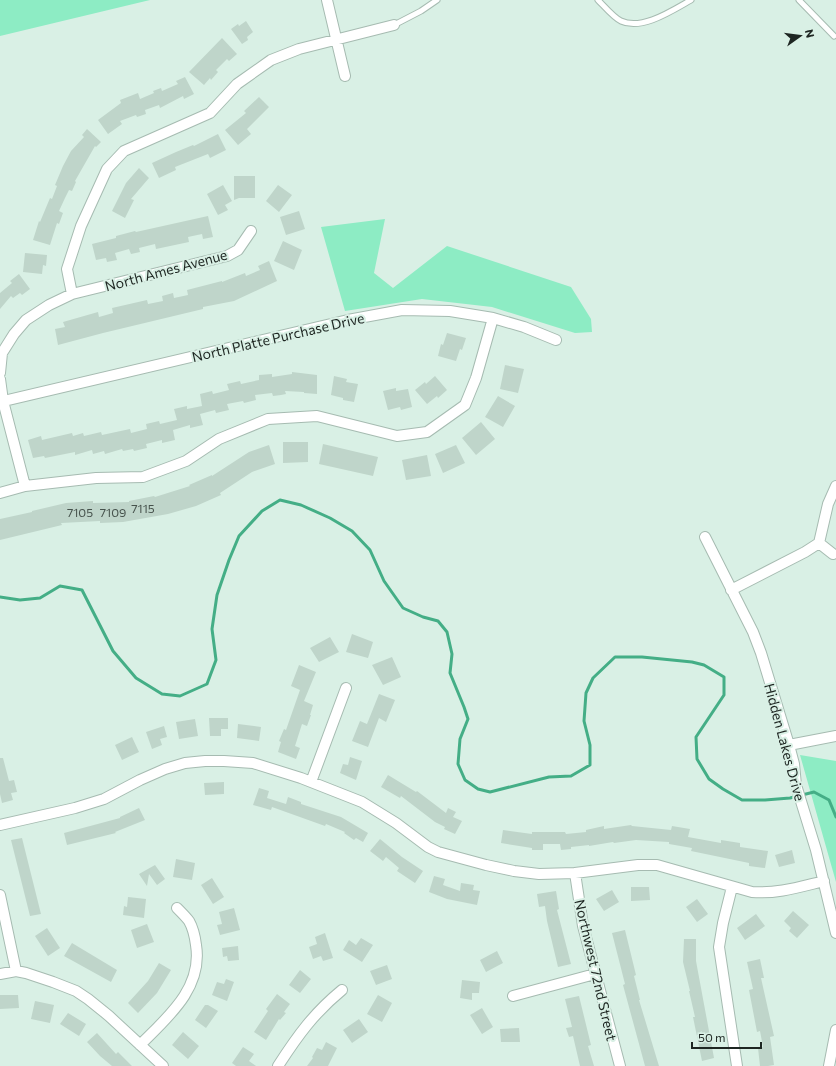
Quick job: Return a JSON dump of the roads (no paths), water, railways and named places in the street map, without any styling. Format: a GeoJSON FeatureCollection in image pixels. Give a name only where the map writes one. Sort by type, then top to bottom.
{"type":"FeatureCollection","features":[{"type":"Feature","properties":{"kind":"street"},"geometry":{"type":"LineString","coordinates":[[327,0],[345,76]]}},
{"type":"Feature","properties":{"kind":"street"},"geometry":{"type":"LineString","coordinates":[[72,294],[68,269],[81,226],[107,169],[124,151],[210,113],[238,84],[270,60],[299,49],[394,25]]}},
{"type":"Feature","properties":{"kind":"street","name":"North Ames Avenue"},"geometry":{"type":"LineString","coordinates":[[0,373],[2,353],[14,334],[26,320],[49,305],[72,294],[226,256],[238,250],[251,232]]}},
{"type":"Feature","properties":{"kind":"street","name":"North Platte Purchase Drive"},"geometry":{"type":"LineString","coordinates":[[2,402],[348,320],[402,310],[450,311],[493,318],[524,327],[556,340]]}},
{"type":"Feature","properties":{"kind":"street"},"geometry":{"type":"LineString","coordinates":[[0,493],[25,486],[96,478],[143,477],[186,461],[219,439],[268,419],[317,416],[397,436],[427,432],[464,405],[476,378],[493,318]]}},
{"type":"Feature","properties":{"kind":"street"},"geometry":{"type":"LineString","coordinates":[[0,379],[2,402],[25,486]]}},
{"type":"Feature","properties":{"kind":"street"},"geometry":{"type":"LineString","coordinates":[[731,590],[805,552],[819,543],[828,504],[836,486]]}},
{"type":"Feature","properties":{"kind":"street","name":"Hidden Lakes Drive"},"geometry":{"type":"LineString","coordinates":[[705,537],[753,632],[761,653],[789,745],[794,764],[796,785],[824,880],[836,933]]}},
{"type":"Feature","properties":{"kind":"street"},"geometry":{"type":"LineString","coordinates":[[819,543],[833,554]]}},
{"type":"Feature","properties":{"kind":"street"},"geometry":{"type":"LineString","coordinates":[[311,782],[346,688]]}},
{"type":"Feature","properties":{"kind":"street"},"geometry":{"type":"LineString","coordinates":[[789,745],[836,736]]}},
{"type":"Feature","properties":{"kind":"street"},"geometry":{"type":"LineString","coordinates":[[0,825],[104,799],[140,780],[165,769],[185,763],[204,761],[253,762],[301,778],[362,802],[396,823],[428,847],[438,852],[527,874],[575,873],[649,864],[752,892],[769,893],[783,891],[824,880]]}},
{"type":"Feature","properties":{"kind":"street","name":"Northwest 72nd Street"},"geometry":{"type":"LineString","coordinates":[[575,873],[583,926],[620,1066]]}},
{"type":"Feature","properties":{"kind":"street"},"geometry":{"type":"LineString","coordinates":[[732,887],[719,947],[737,1066]]}},
{"type":"Feature","properties":{"kind":"street"},"geometry":{"type":"LineString","coordinates":[[0,895],[16,971]]}},
{"type":"Feature","properties":{"kind":"street"},"geometry":{"type":"LineString","coordinates":[[140,1045],[182,1000],[195,975],[198,954],[195,937],[189,922],[177,908]]}},
{"type":"Feature","properties":{"kind":"street"},"geometry":{"type":"LineString","coordinates":[[0,974],[16,971],[53,982],[76,991],[88,999],[163,1066]]}},
{"type":"Feature","properties":{"kind":"street"},"geometry":{"type":"LineString","coordinates":[[513,996],[595,974]]}},
{"type":"Feature","properties":{"kind":"street"},"geometry":{"type":"LineString","coordinates":[[278,1066],[315,1014],[342,990]]}},
{"type":"Feature","properties":{"kind":"street"},"geometry":{"type":"LineString","coordinates":[[829,1066],[836,1030]]}},
{"type":"Feature","properties":{"kind":"lane"},"geometry":{"type":"LineString","coordinates":[[394,25],[421,11],[437,0]]}},
{"type":"Feature","properties":{"kind":"lane"},"geometry":{"type":"LineString","coordinates":[[598,0],[621,21],[638,24],[663,16],[691,0]]}},
{"type":"Feature","properties":{"kind":"lane"},"geometry":{"type":"LineString","coordinates":[[799,0],[834,36]]}},
{"type":"Feature","properties":{"kind":"waterway"},"geometry":{"type":"LineString","coordinates":[[0,597],[20,600],[40,598],[60,586],[82,590],[113,651],[136,678],[162,694],[180,696],[207,684],[216,660],[212,629],[217,595],[239,536],[262,511],[280,500],[301,505],[330,518],[352,531],[370,550],[384,581],[403,608],[423,617],[438,621],[447,632],[452,654],[450,673],[468,719],[460,739],[458,764],[465,780],[478,789],[490,792],[549,777],[571,776],[590,765],[590,745],[584,721],[586,693],[593,678],[615,657],[642,657],[692,662],[704,665],[724,677],[724,695],[696,737],[697,759],[709,779],[742,800],[790,798],[814,792],[829,800],[836,817]]}}]}
